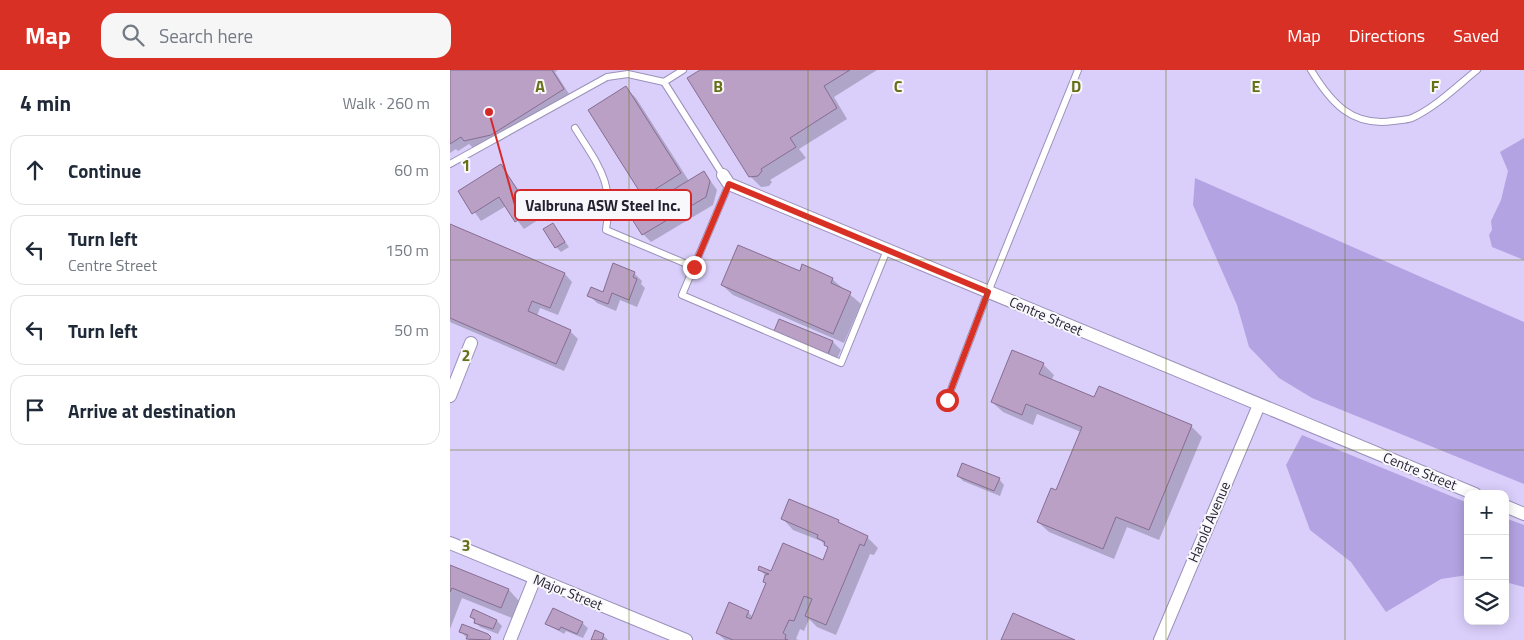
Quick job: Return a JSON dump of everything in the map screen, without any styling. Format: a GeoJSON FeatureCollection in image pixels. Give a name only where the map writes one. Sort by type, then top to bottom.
{"type":"FeatureCollection","features":[{"type":"Feature","properties":{"kind":"street","name":"Centre Street"},"geometry":{"type":"LineString","coordinates":[[726,179],[887,250],[1465,490]]}},
{"type":"Feature","properties":{"kind":"street"},"geometry":{"type":"LineString","coordinates":[[450,396],[471,343]]}},
{"type":"Feature","properties":{"kind":"street","name":"Harold Avenue"},"geometry":{"type":"LineString","coordinates":[[1160,640],[1259,405]]}},
{"type":"Feature","properties":{"kind":"street"},"geometry":{"type":"LineString","coordinates":[[1509,508],[1524,514]]}},
{"type":"Feature","properties":{"kind":"street","name":"Major Street"},"geometry":{"type":"LineString","coordinates":[[450,543],[685,640]]}},
{"type":"Feature","properties":{"kind":"street"},"geometry":{"type":"LineString","coordinates":[[510,640],[536,578]]}},
{"type":"Feature","properties":{"kind":"lane"},"geometry":{"type":"LineString","coordinates":[[450,164],[607,76],[628,74],[664,82],[683,70]]}},
{"type":"Feature","properties":{"kind":"lane"},"geometry":{"type":"LineString","coordinates":[[947,400],[988,292],[1078,70]]}},
{"type":"Feature","properties":{"kind":"lane"},"geometry":{"type":"LineString","coordinates":[[1311,70],[1330,98],[1346,113],[1376,123],[1411,119],[1478,70]]}},
{"type":"Feature","properties":{"kind":"lane"},"geometry":{"type":"LineString","coordinates":[[664,82],[726,179],[682,295],[841,363],[887,250]]}},
{"type":"Feature","properties":{"kind":"lane"},"geometry":{"type":"LineString","coordinates":[[575,128],[605,176],[610,201],[606,230],[694,267]]}},
{"type":"Feature","properties":{"kind":"shaded area"},"geometry":{"type":"Polygon","coordinates":[[[1524,138],[1524,260],[1492,247],[1489,235],[1492,230],[1491,221],[1501,200],[1508,171],[1500,152],[1524,138]]]}},
{"type":"Feature","properties":{"kind":"shaded area"},"geometry":{"type":"Polygon","coordinates":[[[1195,178],[1524,322],[1524,484],[1312,398],[1279,378],[1249,347],[1237,305],[1193,205],[1195,178]]]}},
{"type":"Feature","properties":{"kind":"shaded area"},"geometry":{"type":"Polygon","coordinates":[[[1302,435],[1464,501],[1464,576],[1441,579],[1386,612],[1351,562],[1310,530],[1286,465],[1302,435]]]}},
{"type":"Feature","properties":{"kind":"shaded area"},"geometry":{"type":"Polygon","coordinates":[[[1509,519],[1524,525],[1524,587],[1509,583],[1509,519]]]}},
{"type":"Feature","properties":{"kind":"building"},"geometry":{"type":"Polygon","coordinates":[[[450,70],[552,70],[564,89],[491,135],[464,141],[461,137],[450,144],[450,70]]]}},
{"type":"Feature","properties":{"kind":"building"},"geometry":{"type":"Polygon","coordinates":[[[700,70],[850,70],[824,86],[837,108],[790,138],[796,147],[761,169],[762,171],[758,176],[749,177],[687,78],[700,70]]]}},
{"type":"Feature","properties":{"kind":"building"},"geometry":{"type":"Polygon","coordinates":[[[626,86],[681,173],[643,197],[588,110],[626,86]]]}},
{"type":"Feature","properties":{"kind":"building"},"geometry":{"type":"Polygon","coordinates":[[[501,164],[521,196],[523,195],[530,206],[528,207],[531,212],[515,222],[499,197],[472,214],[458,191],[501,164]]]}},
{"type":"Feature","properties":{"kind":"building"},"geometry":{"type":"Polygon","coordinates":[[[704,171],[710,181],[706,197],[642,235],[630,216],[704,171]]]}},
{"type":"Feature","properties":{"kind":"building"},"geometry":{"type":"Polygon","coordinates":[[[553,223],[565,242],[555,248],[543,229],[553,223]]]}},
{"type":"Feature","properties":{"kind":"building"},"geometry":{"type":"Polygon","coordinates":[[[450,224],[565,273],[550,308],[532,301],[528,311],[571,330],[556,364],[450,318],[450,224]]]}},
{"type":"Feature","properties":{"kind":"building"},"geometry":{"type":"Polygon","coordinates":[[[738,245],[800,271],[802,264],[833,278],[831,283],[851,292],[833,334],[721,285],[738,245]]]}},
{"type":"Feature","properties":{"kind":"building"},"geometry":{"type":"Polygon","coordinates":[[[613,263],[635,272],[633,277],[637,279],[629,300],[612,293],[608,304],[587,296],[591,287],[603,292],[613,263]]]}},
{"type":"Feature","properties":{"kind":"building"},"geometry":{"type":"Polygon","coordinates":[[[779,319],[833,341],[828,354],[774,331],[779,319]]]}},
{"type":"Feature","properties":{"kind":"building"},"geometry":{"type":"Polygon","coordinates":[[[1012,350],[1044,363],[1039,374],[1094,397],[1099,386],[1192,425],[1149,530],[1116,517],[1103,549],[1037,522],[1051,488],[1056,490],[1082,427],[1026,404],[1022,415],[991,402],[1012,350]]]}},
{"type":"Feature","properties":{"kind":"building"},"geometry":{"type":"Polygon","coordinates":[[[962,463],[1000,478],[994,491],[957,476],[962,463]]]}},
{"type":"Feature","properties":{"kind":"building"},"geometry":{"type":"Polygon","coordinates":[[[789,499],[839,520],[838,522],[868,536],[864,546],[860,544],[826,625],[805,616],[812,599],[804,596],[794,621],[789,620],[783,633],[786,635],[785,639],[788,640],[733,640],[716,633],[729,602],[749,611],[746,617],[751,619],[766,583],[763,582],[765,575],[769,574],[758,570],[759,566],[771,571],[783,543],[823,560],[828,547],[824,545],[825,542],[817,538],[818,535],[781,519],[789,499]]]}},
{"type":"Feature","properties":{"kind":"building"},"geometry":{"type":"Polygon","coordinates":[[[450,565],[509,589],[501,608],[452,588],[450,592],[450,565]]]}},
{"type":"Feature","properties":{"kind":"building"},"geometry":{"type":"Polygon","coordinates":[[[553,608],[583,622],[577,634],[561,627],[559,630],[545,624],[553,608]]]}},
{"type":"Feature","properties":{"kind":"building"},"geometry":{"type":"Polygon","coordinates":[[[473,609],[497,620],[493,629],[474,623],[475,619],[470,617],[473,609]]]}},
{"type":"Feature","properties":{"kind":"building"},"geometry":{"type":"Polygon","coordinates":[[[1013,613],[1075,640],[1001,640],[1013,613]]]}},
{"type":"Feature","properties":{"kind":"building"},"geometry":{"type":"Polygon","coordinates":[[[462,624],[488,634],[491,637],[489,640],[466,639],[468,635],[459,632],[462,624]]]}},
{"type":"Feature","properties":{"kind":"building"},"geometry":{"type":"Polygon","coordinates":[[[595,630],[604,634],[602,640],[591,640],[595,630]]]}},
{"type":"Feature","properties":{"kind":"place","name":"Valbruna ASW Steel Inc."},"geometry":{"type":"Point","coordinates":[489,112]}},
{"type":"Feature","properties":{"kind":"route"},"geometry":{"type":"LineString","coordinates":[[694,267],[729,184],[988,292],[947,400]]}}]}
